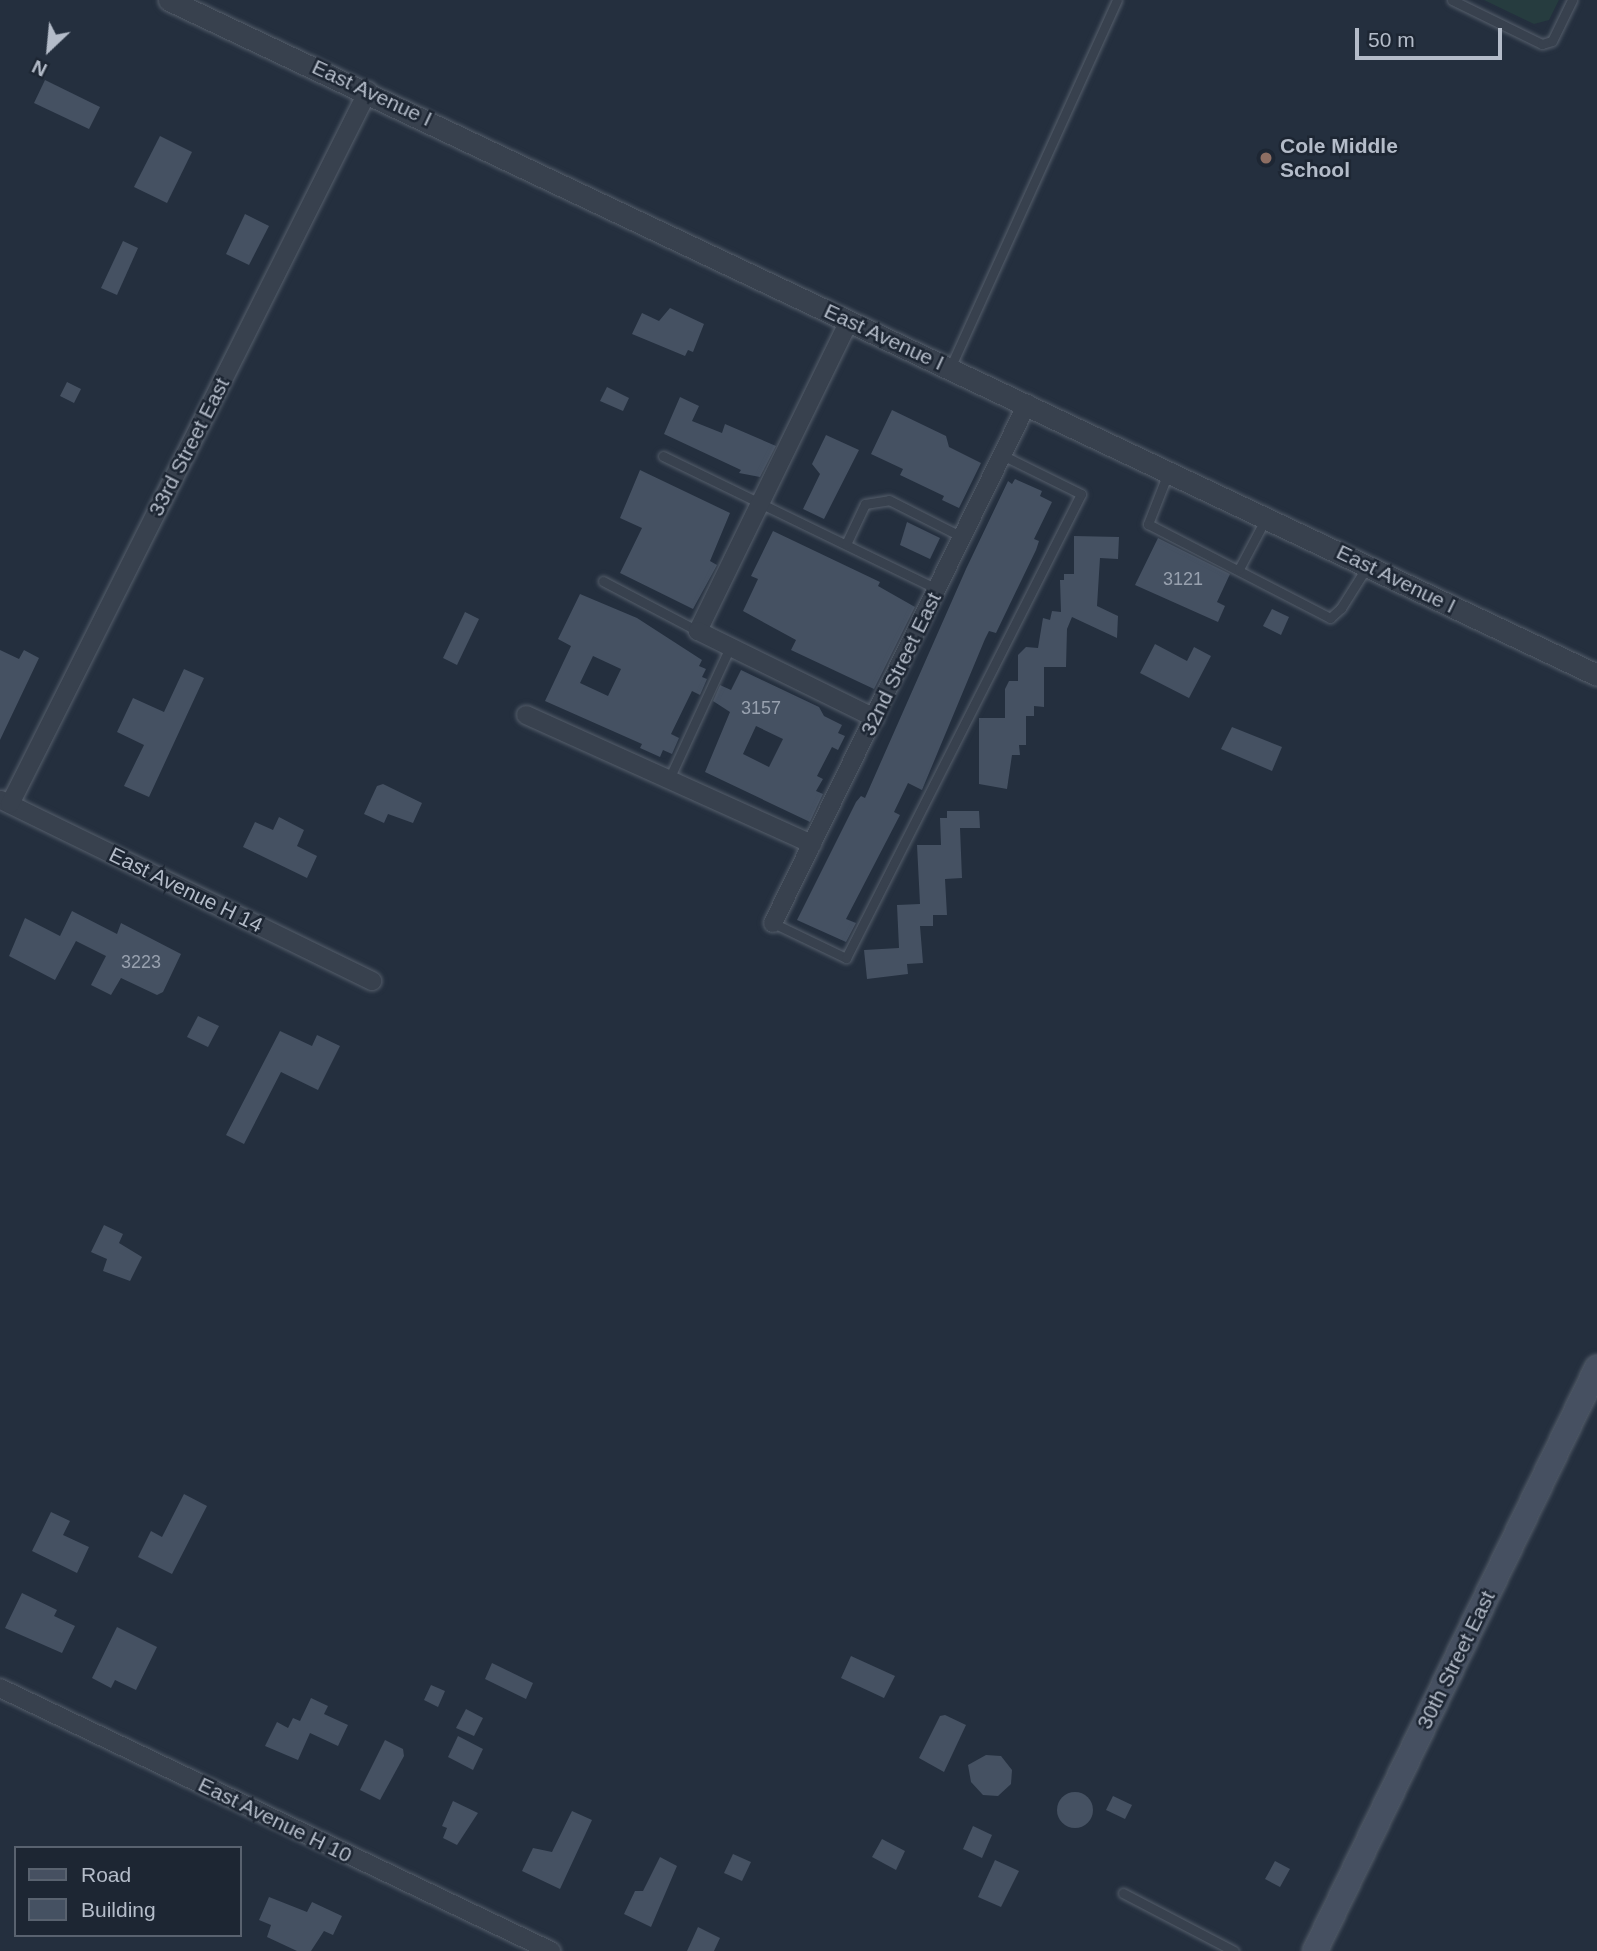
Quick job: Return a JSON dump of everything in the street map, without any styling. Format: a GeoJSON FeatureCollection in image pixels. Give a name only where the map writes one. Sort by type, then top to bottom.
{"type":"FeatureCollection","features":[{"type":"Feature","properties":{"kind":"main road","name":"30th Street East"},"geometry":{"type":"LineString","coordinates":[[1315,1951],[1597,1368]]}},
{"type":"Feature","properties":{"kind":"street","name":"East Avenue I"},"geometry":{"type":"LineString","coordinates":[[169,0],[368,91],[1597,675]]}},
{"type":"Feature","properties":{"kind":"street","name":"33rd Street East"},"geometry":{"type":"LineString","coordinates":[[5,802],[368,91]]}},
{"type":"Feature","properties":{"kind":"street"},"geometry":{"type":"LineString","coordinates":[[849,321],[698,631],[874,718]]}},
{"type":"Feature","properties":{"kind":"street","name":"32nd Street East"},"geometry":{"type":"LineString","coordinates":[[773,923],[1027,404]]}},
{"type":"Feature","properties":{"kind":"street"},"geometry":{"type":"LineString","coordinates":[[526,715],[812,844]]}},
{"type":"Feature","properties":{"kind":"street","name":"East Avenue H 14"},"geometry":{"type":"LineString","coordinates":[[5,802],[372,981]]}},
{"type":"Feature","properties":{"kind":"street","name":"East Avenue H 10"},"geometry":{"type":"LineString","coordinates":[[0,1688],[551,1951]]}},
{"type":"Feature","properties":{"kind":"lane"},"geometry":{"type":"LineString","coordinates":[[950,368],[1117,0]]}},
{"type":"Feature","properties":{"kind":"lane"},"geometry":{"type":"LineString","coordinates":[[1452,0],[1542,44],[1552,41],[1572,0]]}},
{"type":"Feature","properties":{"kind":"lane"},"geometry":{"type":"LineString","coordinates":[[773,923],[846,958],[1081,494],[1002,455]]}},
{"type":"Feature","properties":{"kind":"lane"},"geometry":{"type":"LineString","coordinates":[[663,456],[937,589]]}},
{"type":"Feature","properties":{"kind":"lane"},"geometry":{"type":"LineString","coordinates":[[1168,471],[1148,524],[1330,618],[1341,608],[1368,565]]}},
{"type":"Feature","properties":{"kind":"lane"},"geometry":{"type":"LineString","coordinates":[[846,544],[865,504],[889,500],[962,537]]}},
{"type":"Feature","properties":{"kind":"lane"},"geometry":{"type":"LineString","coordinates":[[1239,569],[1266,517]]}},
{"type":"Feature","properties":{"kind":"lane"},"geometry":{"type":"LineString","coordinates":[[603,581],[698,631]]}},
{"type":"Feature","properties":{"kind":"lane"},"geometry":{"type":"LineString","coordinates":[[669,779],[730,647]]}},
{"type":"Feature","properties":{"kind":"lane"},"geometry":{"type":"LineString","coordinates":[[1123,1893],[1234,1951]]}},
{"type":"Feature","properties":{"kind":"green space"},"geometry":{"type":"Polygon","coordinates":[[[1484,0],[1559,0],[1549,20],[1534,24],[1484,0]]]}},
{"type":"Feature","properties":{"kind":"building"},"geometry":{"type":"Polygon","coordinates":[[[45,80],[100,107],[89,129],[34,103],[45,80]]]}},
{"type":"Feature","properties":{"kind":"building"},"geometry":{"type":"Polygon","coordinates":[[[160,136],[192,152],[167,203],[134,187],[160,136]]]}},
{"type":"Feature","properties":{"kind":"building"},"geometry":{"type":"Polygon","coordinates":[[[245,214],[269,226],[249,265],[226,254],[245,214]]]}},
{"type":"Feature","properties":{"kind":"building"},"geometry":{"type":"Polygon","coordinates":[[[123,241],[138,248],[117,295],[101,288],[123,241]]]}},
{"type":"Feature","properties":{"kind":"building"},"geometry":{"type":"Polygon","coordinates":[[[670,308],[704,324],[693,352],[688,350],[685,356],[632,334],[642,313],[659,321],[670,308]]]}},
{"type":"Feature","properties":{"kind":"building"},"geometry":{"type":"Polygon","coordinates":[[[67,382],[81,389],[74,403],[60,396],[67,382]]]}},
{"type":"Feature","properties":{"kind":"building"},"geometry":{"type":"Polygon","coordinates":[[[607,387],[629,398],[623,411],[600,401],[607,387]]]}},
{"type":"Feature","properties":{"kind":"building"},"geometry":{"type":"Polygon","coordinates":[[[680,397],[699,406],[692,421],[722,433],[725,424],[776,446],[760,477],[739,473],[741,470],[664,434],[680,397]]]}},
{"type":"Feature","properties":{"kind":"building"},"geometry":{"type":"Polygon","coordinates":[[[892,410],[946,436],[949,447],[981,463],[959,508],[942,500],[944,496],[900,475],[903,469],[871,454],[892,410]]]}},
{"type":"Feature","properties":{"kind":"building"},"geometry":{"type":"Polygon","coordinates":[[[826,435],[859,450],[824,519],[803,509],[820,474],[812,464],[826,435]]]}},
{"type":"Feature","properties":{"kind":"building"},"geometry":{"type":"Polygon","coordinates":[[[640,470],[730,513],[710,561],[717,565],[693,609],[620,573],[642,528],[620,518],[640,470]]]}},
{"type":"Feature","properties":{"kind":"building"},"geometry":{"type":"Polygon","coordinates":[[[1015,479],[1042,491],[1040,496],[1052,502],[1034,539],[1039,541],[1036,550],[996,633],[989,631],[985,639],[922,790],[908,783],[894,812],[900,815],[846,919],[856,923],[846,942],[797,920],[856,802],[861,796],[865,798],[966,569],[1008,481],[1012,484],[1015,479]]]}},
{"type":"Feature","properties":{"kind":"building"},"geometry":{"type":"Polygon","coordinates":[[[907,522],[940,538],[930,559],[900,545],[907,522]]]}},
{"type":"Feature","properties":{"kind":"building"},"geometry":{"type":"Polygon","coordinates":[[[773,531],[880,582],[878,586],[915,607],[874,689],[791,650],[796,640],[743,611],[758,579],[751,576],[773,531]]]}},
{"type":"Feature","properties":{"kind":"building"},"geometry":{"type":"Polygon","coordinates":[[[1074,536],[1119,537],[1118,559],[1100,558],[1097,606],[1118,616],[1117,638],[1072,617],[1067,629],[1066,667],[1044,667],[1044,707],[1034,706],[1034,716],[1026,716],[1026,745],[1019,745],[1020,755],[1012,755],[1007,789],[979,784],[979,718],[1005,718],[1005,689],[1009,681],[1018,681],[1018,655],[1026,647],[1038,648],[1043,618],[1050,620],[1052,611],[1061,612],[1060,580],[1064,580],[1064,574],[1074,574],[1074,536]]]}},
{"type":"Feature","properties":{"kind":"building"},"geometry":{"type":"Polygon","coordinates":[[[1158,538],[1230,574],[1217,602],[1225,606],[1218,622],[1135,585],[1158,538]]]}},
{"type":"Feature","properties":{"kind":"building"},"geometry":{"type":"Polygon","coordinates":[[[580,594],[637,618],[702,660],[699,666],[706,669],[702,677],[707,679],[700,695],[692,691],[671,734],[679,738],[672,754],[663,750],[660,757],[640,748],[642,744],[545,701],[571,646],[558,639],[580,594]],[[593,656],[580,683],[608,696],[621,669],[593,656]]]}},
{"type":"Feature","properties":{"kind":"building"},"geometry":{"type":"Polygon","coordinates":[[[1272,609],[1289,617],[1281,635],[1263,626],[1272,609]]]}},
{"type":"Feature","properties":{"kind":"building"},"geometry":{"type":"Polygon","coordinates":[[[465,612],[479,619],[457,665],[443,658],[465,612]]]}},
{"type":"Feature","properties":{"kind":"building"},"geometry":{"type":"Polygon","coordinates":[[[1155,644],[1187,661],[1194,647],[1211,656],[1189,698],[1140,673],[1155,644]]]}},
{"type":"Feature","properties":{"kind":"building"},"geometry":{"type":"Polygon","coordinates":[[[0,650],[19,659],[24,650],[39,658],[0,740],[0,650]]]}},
{"type":"Feature","properties":{"kind":"building"},"geometry":{"type":"Polygon","coordinates":[[[184,669],[204,678],[149,797],[124,786],[144,745],[117,732],[133,698],[164,712],[184,669]]]}},
{"type":"Feature","properties":{"kind":"building"},"geometry":{"type":"Polygon","coordinates":[[[741,670],[819,707],[824,716],[842,725],[838,733],[845,736],[838,750],[832,747],[817,776],[823,779],[816,791],[823,794],[810,822],[705,772],[730,712],[713,701],[720,685],[731,690],[741,670]],[[756,726],[743,754],[769,767],[783,739],[756,726]]]}},
{"type":"Feature","properties":{"kind":"building"},"geometry":{"type":"Polygon","coordinates":[[[1232,727],[1282,747],[1272,771],[1221,749],[1232,727]]]}},
{"type":"Feature","properties":{"kind":"building"},"geometry":{"type":"Polygon","coordinates":[[[383,784],[422,803],[413,823],[388,814],[384,823],[364,814],[377,786],[383,784]]]}},
{"type":"Feature","properties":{"kind":"building"},"geometry":{"type":"Polygon","coordinates":[[[947,811],[979,811],[980,828],[960,828],[962,878],[945,879],[947,915],[933,915],[933,926],[920,926],[923,963],[907,964],[908,974],[867,979],[864,950],[899,948],[897,905],[920,904],[917,845],[941,845],[940,818],[947,818],[947,811]]]}},
{"type":"Feature","properties":{"kind":"building"},"geometry":{"type":"Polygon","coordinates":[[[279,817],[304,830],[297,846],[317,856],[307,878],[243,847],[255,822],[273,830],[279,817]]]}},
{"type":"Feature","properties":{"kind":"building"},"geometry":{"type":"Polygon","coordinates":[[[72,911],[117,934],[121,923],[181,954],[163,992],[157,995],[121,978],[111,995],[91,985],[106,956],[76,941],[55,980],[9,956],[25,918],[60,936],[72,911]]]}},
{"type":"Feature","properties":{"kind":"building"},"geometry":{"type":"Polygon","coordinates":[[[198,1016],[219,1026],[208,1047],[187,1037],[198,1016]]]}},
{"type":"Feature","properties":{"kind":"building"},"geometry":{"type":"Polygon","coordinates":[[[280,1031],[312,1046],[317,1035],[340,1046],[318,1090],[281,1072],[244,1144],[226,1135],[280,1031]]]}},
{"type":"Feature","properties":{"kind":"building"},"geometry":{"type":"Polygon","coordinates":[[[104,1225],[123,1234],[119,1243],[142,1257],[130,1281],[103,1271],[107,1259],[91,1252],[104,1225]]]}},
{"type":"Feature","properties":{"kind":"building"},"geometry":{"type":"Polygon","coordinates":[[[184,1494],[207,1506],[172,1574],[138,1557],[151,1531],[162,1537],[184,1494]]]}},
{"type":"Feature","properties":{"kind":"building"},"geometry":{"type":"Polygon","coordinates":[[[51,1512],[70,1521],[63,1535],[89,1547],[77,1573],[32,1551],[51,1512]]]}},
{"type":"Feature","properties":{"kind":"building"},"geometry":{"type":"Polygon","coordinates":[[[22,1593],[57,1610],[54,1616],[75,1626],[62,1653],[5,1628],[22,1593]]]}},
{"type":"Feature","properties":{"kind":"building"},"geometry":{"type":"Polygon","coordinates":[[[117,1627],[157,1647],[136,1690],[115,1680],[111,1688],[92,1678],[117,1627]]]}},
{"type":"Feature","properties":{"kind":"building"},"geometry":{"type":"Polygon","coordinates":[[[851,1656],[895,1676],[884,1698],[841,1678],[851,1656]]]}},
{"type":"Feature","properties":{"kind":"building"},"geometry":{"type":"Polygon","coordinates":[[[492,1663],[533,1683],[526,1699],[485,1679],[492,1663]]]}},
{"type":"Feature","properties":{"kind":"building"},"geometry":{"type":"Polygon","coordinates":[[[431,1685],[445,1691],[438,1707],[424,1700],[431,1685]]]}},
{"type":"Feature","properties":{"kind":"building"},"geometry":{"type":"Polygon","coordinates":[[[311,1698],[328,1706],[324,1714],[348,1725],[338,1746],[310,1733],[298,1760],[265,1746],[277,1722],[288,1728],[293,1718],[300,1721],[311,1698]]]}},
{"type":"Feature","properties":{"kind":"building"},"geometry":{"type":"Polygon","coordinates":[[[466,1709],[483,1718],[474,1736],[456,1728],[466,1709]]]}},
{"type":"Feature","properties":{"kind":"building"},"geometry":{"type":"Polygon","coordinates":[[[945,1715],[966,1725],[944,1772],[919,1758],[940,1716],[945,1715]]]}},
{"type":"Feature","properties":{"kind":"building"},"geometry":{"type":"Polygon","coordinates":[[[458,1736],[483,1749],[473,1770],[448,1757],[458,1736]]]}},
{"type":"Feature","properties":{"kind":"building"},"geometry":{"type":"Polygon","coordinates":[[[385,1740],[403,1749],[404,1756],[380,1800],[360,1790],[385,1740]]]}},
{"type":"Feature","properties":{"kind":"building"},"geometry":{"type":"Polygon","coordinates":[[[986,1755],[1001,1756],[1012,1770],[1011,1784],[998,1796],[983,1795],[971,1782],[968,1765],[986,1755]]]}},
{"type":"Feature","properties":{"kind":"building"},"geometry":{"type":"Polygon","coordinates":[[[1075,1792],[1088,1797],[1093,1810],[1088,1823],[1075,1828],[1062,1823],[1057,1810],[1062,1797],[1075,1792]]]}},
{"type":"Feature","properties":{"kind":"building"},"geometry":{"type":"Polygon","coordinates":[[[1113,1796],[1132,1805],[1125,1819],[1106,1810],[1113,1796]]]}},
{"type":"Feature","properties":{"kind":"building"},"geometry":{"type":"Polygon","coordinates":[[[453,1801],[478,1813],[457,1845],[443,1838],[447,1828],[442,1826],[453,1801]]]}},
{"type":"Feature","properties":{"kind":"building"},"geometry":{"type":"Polygon","coordinates":[[[572,1811],[592,1820],[560,1889],[522,1871],[533,1848],[552,1852],[572,1811]]]}},
{"type":"Feature","properties":{"kind":"building"},"geometry":{"type":"Polygon","coordinates":[[[973,1826],[992,1835],[982,1858],[963,1849],[973,1826]]]}},
{"type":"Feature","properties":{"kind":"building"},"geometry":{"type":"Polygon","coordinates":[[[882,1839],[905,1851],[896,1870],[872,1857],[882,1839]]]}},
{"type":"Feature","properties":{"kind":"building"},"geometry":{"type":"Polygon","coordinates":[[[733,1854],[751,1862],[742,1881],[724,1873],[733,1854]]]}},
{"type":"Feature","properties":{"kind":"building"},"geometry":{"type":"Polygon","coordinates":[[[660,1857],[677,1866],[651,1927],[624,1914],[635,1891],[643,1891],[660,1857]]]}},
{"type":"Feature","properties":{"kind":"building"},"geometry":{"type":"Polygon","coordinates":[[[995,1860],[1019,1871],[1001,1907],[978,1897],[995,1860]]]}},
{"type":"Feature","properties":{"kind":"building"},"geometry":{"type":"Polygon","coordinates":[[[1275,1861],[1290,1869],[1280,1887],[1265,1879],[1275,1861]]]}},
{"type":"Feature","properties":{"kind":"building"},"geometry":{"type":"Polygon","coordinates":[[[269,1897],[307,1912],[312,1902],[342,1916],[333,1935],[324,1931],[311,1951],[297,1951],[267,1937],[271,1925],[259,1920],[269,1897]]]}},
{"type":"Feature","properties":{"kind":"building"},"geometry":{"type":"Polygon","coordinates":[[[698,1927],[720,1938],[714,1951],[687,1951],[698,1927]]]}},
{"type":"Feature","properties":{"kind":"place","name":"Cole Middle School"},"geometry":{"type":"Point","coordinates":[1266,158]}}]}
